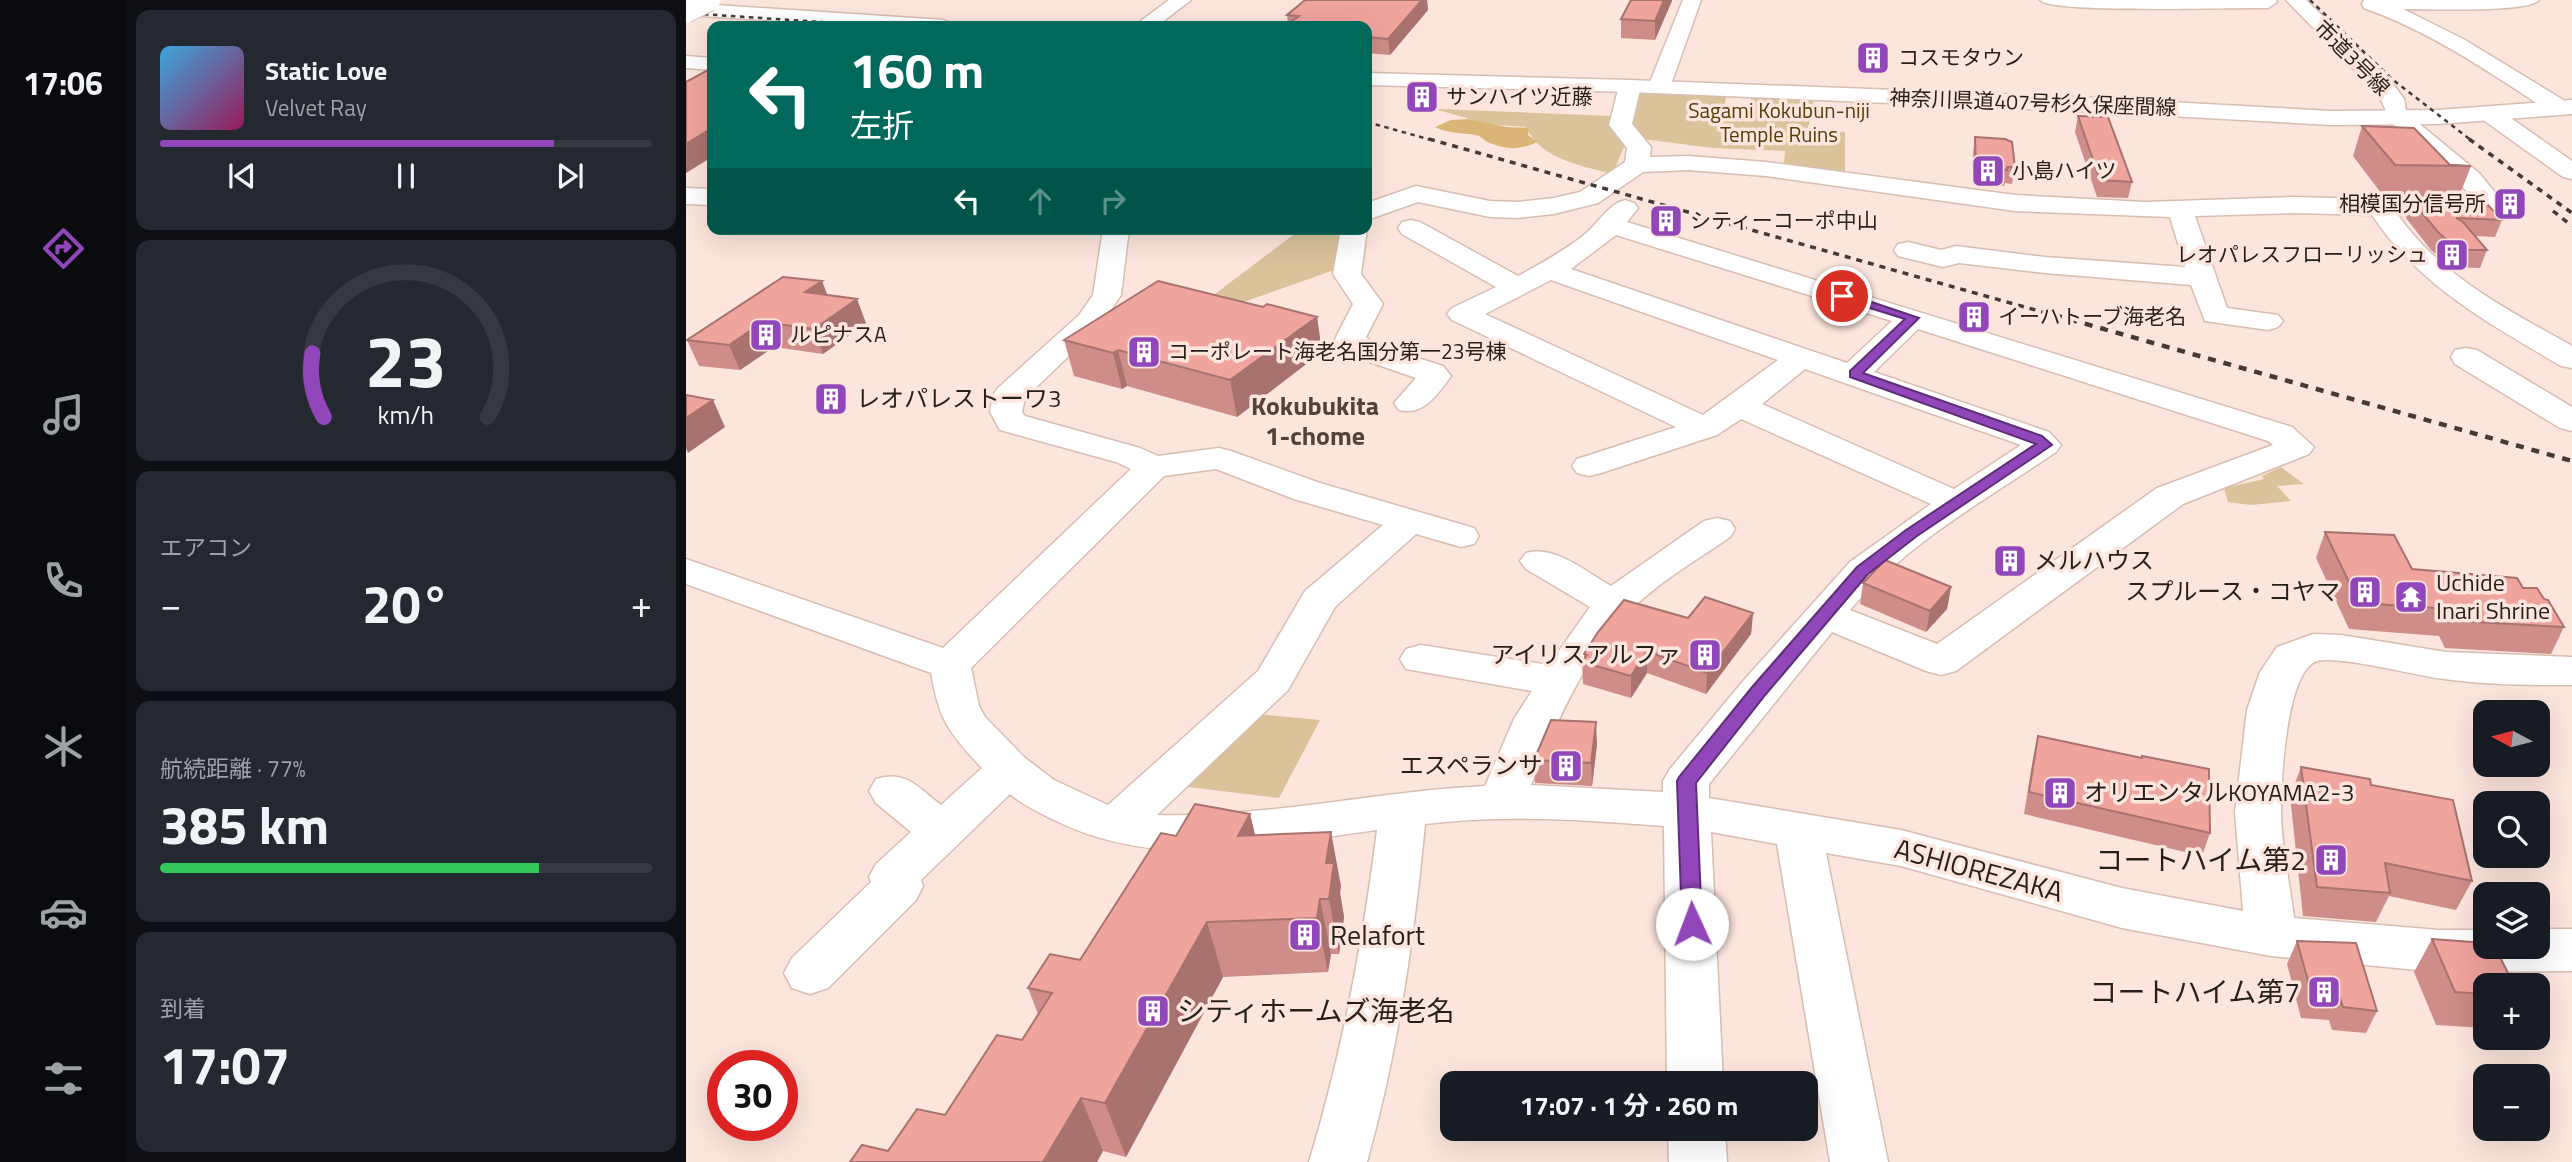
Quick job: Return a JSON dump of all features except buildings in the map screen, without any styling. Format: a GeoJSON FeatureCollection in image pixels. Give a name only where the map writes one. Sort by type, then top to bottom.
{"type":"FeatureCollection","features":[{"type":"Feature","properties":{"kind":"main road"},"geometry":{"type":"LineString","coordinates":[[686,10],[710,0]]}},
{"type":"Feature","properties":{"kind":"main road"},"geometry":{"type":"LineString","coordinates":[[1151,21],[1182,0]]}},
{"type":"Feature","properties":{"kind":"main road"},"geometry":{"type":"LineString","coordinates":[[1659,87],[1692,0]]}},
{"type":"Feature","properties":{"kind":"main road"},"geometry":{"type":"LineString","coordinates":[[2049,0],[2126,4],[2266,1],[2291,20],[2318,25]]}},
{"type":"Feature","properties":{"kind":"main road","name":"市道3号線"},"geometry":{"type":"LineString","coordinates":[[2295,0],[2383,86],[2393,99],[2395,111],[2408,126],[2470,178],[2496,210],[2379,206]]}},
{"type":"Feature","properties":{"kind":"main road"},"geometry":{"type":"LineString","coordinates":[[2530,0],[2371,4],[2403,15],[2458,44],[2566,107]]}},
{"type":"Feature","properties":{"kind":"main road"},"geometry":{"type":"LineString","coordinates":[[686,10],[863,21]]}},
{"type":"Feature","properties":{"kind":"main road"},"geometry":{"type":"LineString","coordinates":[[686,62],[707,64]]}},
{"type":"Feature","properties":{"kind":"main road","name":"神奈川県道407号杉久保座間線"},"geometry":{"type":"LineString","coordinates":[[1372,79],[1659,87],[2102,105],[2331,118],[2490,114],[2566,107]]}},
{"type":"Feature","properties":{"kind":"main road"},"geometry":{"type":"LineString","coordinates":[[1630,86],[1620,125],[1639,147],[1637,164]]}},
{"type":"Feature","properties":{"kind":"main road"},"geometry":{"type":"LineString","coordinates":[[2490,114],[2572,172]]}},
{"type":"Feature","properties":{"kind":"main road"},"geometry":{"type":"LineString","coordinates":[[1380,186],[1490,209],[1518,210],[1589,198],[1637,164],[1688,163],[1753,168],[2015,203],[2180,209],[2379,206],[2393,230],[2461,295],[2557,339],[2572,359]]}},
{"type":"Feature","properties":{"kind":"main road"},"geometry":{"type":"LineString","coordinates":[[1372,210],[1416,194]]}},
{"type":"Feature","properties":{"kind":"main road"},"geometry":{"type":"LineString","coordinates":[[686,196],[707,197]]}},
{"type":"Feature","properties":{"kind":"main road"},"geometry":{"type":"LineString","coordinates":[[1589,198],[1625,208],[1610,225],[1551,271],[1462,314],[1705,428]]}},
{"type":"Feature","properties":{"kind":"main road"},"geometry":{"type":"LineString","coordinates":[[2180,209],[2215,316],[2268,321]]}},
{"type":"Feature","properties":{"kind":"main road"},"geometry":{"type":"LineString","coordinates":[[1610,225],[2280,434],[2297,447],[2170,496],[1941,661],[1827,615]]}},
{"type":"Feature","properties":{"kind":"main road"},"geometry":{"type":"LineString","coordinates":[[1411,228],[1517,287]]}},
{"type":"Feature","properties":{"kind":"main road"},"geometry":{"type":"LineString","coordinates":[[1115,235],[1107,295],[1089,321],[1009,396],[1006,412],[1012,423],[1128,455],[1153,467],[1219,458],[1307,491],[1461,536]]}},
{"type":"Feature","properties":{"kind":"main road"},"geometry":{"type":"LineString","coordinates":[[1353,235],[1347,274],[1368,304],[1350,339],[1363,350],[1435,376],[1410,402]]}},
{"type":"Feature","properties":{"kind":"main road"},"geometry":{"type":"LineString","coordinates":[[1908,250],[1943,258],[1956,254],[2202,276]]}},
{"type":"Feature","properties":{"kind":"main road"},"geometry":{"type":"LineString","coordinates":[[1551,271],[1854,374],[2038,439],[2045,445],[1863,570],[1827,615],[1759,690],[1686,781],[1695,1071]]}},
{"type":"Feature","properties":{"kind":"main road"},"geometry":{"type":"LineString","coordinates":[[1854,374],[1913,318]]}},
{"type":"Feature","properties":{"kind":"main road"},"geometry":{"type":"LineString","coordinates":[[2557,339],[2466,357],[2572,421]]}},
{"type":"Feature","properties":{"kind":"main road"},"geometry":{"type":"LineString","coordinates":[[1589,466],[1705,428],[1739,406],[1801,358]]}},
{"type":"Feature","properties":{"kind":"main road"},"geometry":{"type":"LineString","coordinates":[[1739,406],[1957,503]]}},
{"type":"Feature","properties":{"kind":"main road"},"geometry":{"type":"LineString","coordinates":[[686,571],[950,665],[1153,467]]}},
{"type":"Feature","properties":{"kind":"main road"},"geometry":{"type":"LineString","coordinates":[[1116,826],[1273,680],[1319,600],[1408,522]]}},
{"type":"Feature","properties":{"kind":"main road"},"geometry":{"type":"LineString","coordinates":[[1501,802],[1536,719],[1594,629],[1614,604],[1659,567],[1717,529]]}},
{"type":"Feature","properties":{"kind":"main road"},"geometry":{"type":"LineString","coordinates":[[1539,561],[1614,604]]}},
{"type":"Feature","properties":{"kind":"main road"},"geometry":{"type":"LineString","coordinates":[[2271,936],[2258,812],[2268,710],[2281,672],[2292,657],[2313,647],[2341,648],[2446,666],[2572,671]]}},
{"type":"Feature","properties":{"kind":"main road"},"geometry":{"type":"LineString","coordinates":[[1421,658],[1559,681]]}},
{"type":"Feature","properties":{"kind":"main road","name":"ASHIOREZAKA"},"geometry":{"type":"LineString","coordinates":[[950,665],[958,706],[968,726],[1009,769],[1038,792],[1087,816],[1116,826],[1147,832],[1203,834],[1501,802],[1586,803],[1687,811],[1901,848],[2122,908],[2271,936],[2439,951],[2572,950]]}},
{"type":"Feature","properties":{"kind":"main road"},"geometry":{"type":"LineString","coordinates":[[810,972],[899,886],[893,877],[1009,769]]}},
{"type":"Feature","properties":{"kind":"main road"},"geometry":{"type":"LineString","coordinates":[[892,791],[942,832]]}},
{"type":"Feature","properties":{"kind":"main road"},"geometry":{"type":"LineString","coordinates":[[1338,1162],[1359,1090],[1380,992],[1391,929],[1403,811]]}},
{"type":"Feature","properties":{"kind":"main road"},"geometry":{"type":"LineString","coordinates":[[1798,831],[1859,1162]]}},
{"type":"Feature","properties":{"kind":"main road"},"geometry":{"type":"LineString","coordinates":[[1697,1141],[1698,1162]]}},
{"type":"Feature","properties":{"kind":"green space","name":"Sagami Kokubun-niji Temple Ruins"},"geometry":{"type":"Polygon","coordinates":[[[1636,93],[1727,94],[1723,111],[1748,112],[1752,95],[1814,98],[1808,128],[1845,132],[1845,174],[1784,164],[1785,151],[1713,148],[1643,139],[1630,130],[1636,93]]]}},
{"type":"Feature","properties":{"kind":"green space"},"geometry":{"type":"Polygon","coordinates":[[[1438,110],[1612,116],[1624,147],[1615,168],[1609,173],[1551,154],[1541,147],[1526,127],[1488,124],[1438,110]]]}},
{"type":"Feature","properties":{"kind":"green space"},"geometry":{"type":"Polygon","coordinates":[[[1293,235],[1345,235],[1337,269],[1238,304],[1211,297],[1293,235]]]}},
{"type":"Feature","properties":{"kind":"green space"},"geometry":{"type":"Polygon","coordinates":[[[2281,467],[2304,484],[2277,486],[2291,501],[2251,505],[2228,502],[2224,488],[2264,479],[2262,476],[2281,467]]]}},
{"type":"Feature","properties":{"kind":"green space"},"geometry":{"type":"Polygon","coordinates":[[[1256,714],[1320,720],[1279,798],[1173,785],[1256,714]]]}},
{"type":"Feature","properties":{"kind":"shaded area"},"geometry":{"type":"Polygon","coordinates":[[[1469,119],[1507,127],[1529,128],[1528,135],[1537,142],[1525,147],[1508,148],[1490,143],[1476,135],[1449,132],[1435,127],[1451,120],[1469,119]]]}},
{"type":"Feature","properties":{"kind":"railway"},"geometry":{"type":"LineString","coordinates":[[2310,0],[2392,79],[2472,141]]}},
{"type":"Feature","properties":{"kind":"railway"},"geometry":{"type":"LineString","coordinates":[[686,13],[806,21]]}},
{"type":"Feature","properties":{"kind":"railway"},"geometry":{"type":"LineString","coordinates":[[1372,123],[1435,141]]}},
{"type":"Feature","properties":{"kind":"railway"},"geometry":{"type":"LineString","coordinates":[[1429,139],[2060,317]]}},
{"type":"Feature","properties":{"kind":"railway"},"geometry":{"type":"LineString","coordinates":[[2469,139],[2572,213]]}},
{"type":"Feature","properties":{"kind":"railway"},"geometry":{"type":"LineString","coordinates":[[2553,211],[2572,226]]}},
{"type":"Feature","properties":{"kind":"railway"},"geometry":{"type":"LineString","coordinates":[[2054,315],[2572,461]]}},
{"type":"Feature","properties":{"kind":"place","name":"コスモタウン"},"geometry":{"type":"Point","coordinates":[1873,58]}},
{"type":"Feature","properties":{"kind":"place","name":"サンハイツ近藤"},"geometry":{"type":"Point","coordinates":[1422,97]}},
{"type":"Feature","properties":{"kind":"place","name":"小島ハイツ"},"geometry":{"type":"Point","coordinates":[1988,171]}},
{"type":"Feature","properties":{"kind":"place","name":"相模国分信号所"},"geometry":{"type":"Point","coordinates":[2510,204]}},
{"type":"Feature","properties":{"kind":"place","name":"シティーコーポ中山"},"geometry":{"type":"Point","coordinates":[1666,221]}},
{"type":"Feature","properties":{"kind":"place","name":"レオパレスフローリッシュ"},"geometry":{"type":"Point","coordinates":[2452,255]}},
{"type":"Feature","properties":{"kind":"place","name":"イーハトーブ海老名"},"geometry":{"type":"Point","coordinates":[1974,317]}},
{"type":"Feature","properties":{"kind":"place","name":"ルピナスA"},"geometry":{"type":"Point","coordinates":[766,335]}},
{"type":"Feature","properties":{"kind":"place","name":"コーポレート海老名国分第一23号棟"},"geometry":{"type":"Point","coordinates":[1144,352]}},
{"type":"Feature","properties":{"kind":"place","name":"レオパレストーワ3"},"geometry":{"type":"Point","coordinates":[831,399]}},
{"type":"Feature","properties":{"kind":"place","name":"メルハウス"},"geometry":{"type":"Point","coordinates":[2010,561]}},
{"type":"Feature","properties":{"kind":"place","name":"スプルース・コヤマ"},"geometry":{"type":"Point","coordinates":[2365,592]}},
{"type":"Feature","properties":{"kind":"place","name":"Uchide Inari Shrine"},"geometry":{"type":"Point","coordinates":[2411,597]}},
{"type":"Feature","properties":{"kind":"place","name":"アイリスアルファ"},"geometry":{"type":"Point","coordinates":[1705,655]}},
{"type":"Feature","properties":{"kind":"place","name":"エスペランサ"},"geometry":{"type":"Point","coordinates":[1566,766]}},
{"type":"Feature","properties":{"kind":"place","name":"オリエンタルKOYAMA2-3"},"geometry":{"type":"Point","coordinates":[2060,793]}},
{"type":"Feature","properties":{"kind":"place","name":"コートハイム第2"},"geometry":{"type":"Point","coordinates":[2331,860]}},
{"type":"Feature","properties":{"kind":"place","name":"Relafort"},"geometry":{"type":"Point","coordinates":[1305,935]}},
{"type":"Feature","properties":{"kind":"place","name":"コートハイム第7"},"geometry":{"type":"Point","coordinates":[2324,992]}},
{"type":"Feature","properties":{"kind":"place","name":"シティホームズ海老名"},"geometry":{"type":"Point","coordinates":[1153,1011]}},
{"type":"Feature","properties":{"kind":"district","name":"Kokubukita 1-chome"},"geometry":{"type":"Point","coordinates":[1315,421]}},
{"type":"Feature","properties":{"kind":"route"},"geometry":{"type":"LineString","coordinates":[[1692,924],[1686,781],[1759,690],[1827,615],[1863,570],[1912,533],[2045,445],[2038,439],[1854,374],[1913,318],[1842,296]]}}]}
